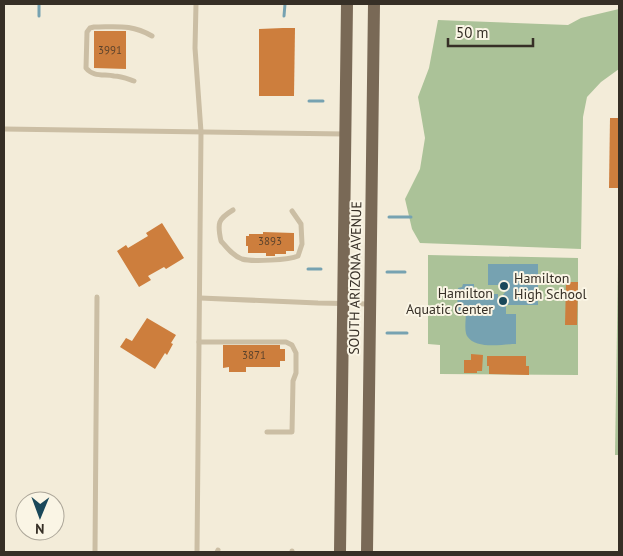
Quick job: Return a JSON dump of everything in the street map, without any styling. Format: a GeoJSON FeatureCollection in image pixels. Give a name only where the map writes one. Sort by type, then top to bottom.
{"type":"FeatureCollection","features":[{"type":"Feature","properties":{"kind":"main road","name":"SOUTH ARIZONA AVENUE"},"geometry":{"type":"LineString","coordinates":[[340,552],[347,4]]}},
{"type":"Feature","properties":{"kind":"main road","name":"SOUTH ARIZONA AVENUE"},"geometry":{"type":"LineString","coordinates":[[367,552],[374,4]]}},
{"type":"Feature","properties":{"kind":"lane"},"geometry":{"type":"LineString","coordinates":[[196,4],[195,48],[201,132],[197,552]]}},
{"type":"Feature","properties":{"kind":"lane"},"geometry":{"type":"LineString","coordinates":[[134,81],[94,74],[88,71],[86,68],[87,32],[90,28],[94,27],[130,27],[140,29],[152,36]]}},
{"type":"Feature","properties":{"kind":"lane"},"geometry":{"type":"LineString","coordinates":[[4,129],[345,134]]}},
{"type":"Feature","properties":{"kind":"lane"},"geometry":{"type":"LineString","coordinates":[[234,210],[220,220],[221,240],[235,255],[248,260],[287,259],[298,256],[302,244],[301,224],[292,211]]}},
{"type":"Feature","properties":{"kind":"lane"},"geometry":{"type":"LineString","coordinates":[[95,552],[97,297]]}},
{"type":"Feature","properties":{"kind":"lane"},"geometry":{"type":"LineString","coordinates":[[200,298],[370,304]]}},
{"type":"Feature","properties":{"kind":"lane"},"geometry":{"type":"LineString","coordinates":[[199,342],[286,342],[292,345],[296,353],[296,373],[293,381],[292,432],[267,432]]}},
{"type":"Feature","properties":{"kind":"green space"},"geometry":{"type":"Polygon","coordinates":[[[619,9],[619,69],[601,82],[587,97],[583,117],[581,249],[420,243],[412,229],[405,199],[420,169],[425,138],[418,97],[429,68],[438,20],[568,25],[581,18],[619,9]]]}},
{"type":"Feature","properties":{"kind":"green space"},"geometry":{"type":"Polygon","coordinates":[[[619,199],[619,455],[615,455],[619,199]]]}},
{"type":"Feature","properties":{"kind":"green space","name":"Hamilton Aquatic Center"},"geometry":{"type":"Polygon","coordinates":[[[428,255],[578,258],[578,375],[440,374],[440,345],[428,344],[428,255]]]}},
{"type":"Feature","properties":{"kind":"water"},"geometry":{"type":"Polygon","coordinates":[[[488,264],[538,264],[538,305],[506,305],[506,314],[516,314],[516,344],[483,345],[471,340],[467,336],[466,331],[466,312],[457,312],[458,288],[462,287],[463,284],[474,284],[474,290],[480,290],[481,294],[498,294],[498,301],[506,291],[506,285],[488,285],[488,264]]]}},
{"type":"Feature","properties":{"kind":"building"},"geometry":{"type":"Polygon","coordinates":[[[295,28],[294,96],[259,96],[259,29],[295,28]]]}},
{"type":"Feature","properties":{"kind":"building"},"geometry":{"type":"Polygon","coordinates":[[[94,31],[126,31],[126,69],[94,68],[94,31]]]}},
{"type":"Feature","properties":{"kind":"building"},"geometry":{"type":"Polygon","coordinates":[[[610,118],[619,118],[619,188],[609,188],[610,118]]]}},
{"type":"Feature","properties":{"kind":"building"},"geometry":{"type":"Polygon","coordinates":[[[162,223],[184,258],[166,269],[164,267],[148,276],[151,280],[139,287],[117,251],[126,245],[128,248],[148,236],[146,233],[162,223]]]}},
{"type":"Feature","properties":{"kind":"building"},"geometry":{"type":"Polygon","coordinates":[[[263,232],[294,233],[294,251],[286,251],[286,254],[275,254],[275,256],[266,256],[266,253],[248,253],[246,236],[249,236],[249,234],[263,234],[263,232]]]}},
{"type":"Feature","properties":{"kind":"building"},"geometry":{"type":"Polygon","coordinates":[[[566,282],[578,282],[577,325],[565,325],[566,282]]]}},
{"type":"Feature","properties":{"kind":"building"},"geometry":{"type":"Polygon","coordinates":[[[147,318],[176,335],[167,355],[165,353],[155,369],[120,347],[126,338],[132,341],[147,318]]]}},
{"type":"Feature","properties":{"kind":"building"},"geometry":{"type":"Polygon","coordinates":[[[223,345],[280,345],[280,349],[285,349],[285,361],[280,361],[280,367],[246,367],[246,372],[229,372],[229,367],[223,368],[223,345]]]}},
{"type":"Feature","properties":{"kind":"building"},"geometry":{"type":"Polygon","coordinates":[[[471,354],[483,355],[482,371],[464,373],[464,360],[471,360],[471,354]]]}},
{"type":"Feature","properties":{"kind":"building"},"geometry":{"type":"Polygon","coordinates":[[[487,356],[526,356],[526,366],[529,366],[529,375],[489,374],[487,356]]]}},
{"type":"Feature","properties":{"kind":"waterway"},"geometry":{"type":"LineString","coordinates":[[39,4],[39,16]]}},
{"type":"Feature","properties":{"kind":"waterway"},"geometry":{"type":"LineString","coordinates":[[284,16],[285,4]]}},
{"type":"Feature","properties":{"kind":"waterway"},"geometry":{"type":"LineString","coordinates":[[309,101],[323,101]]}},
{"type":"Feature","properties":{"kind":"waterway"},"geometry":{"type":"LineString","coordinates":[[389,217],[411,217]]}},
{"type":"Feature","properties":{"kind":"waterway"},"geometry":{"type":"LineString","coordinates":[[308,269],[321,269]]}},
{"type":"Feature","properties":{"kind":"waterway"},"geometry":{"type":"LineString","coordinates":[[387,272],[405,272]]}},
{"type":"Feature","properties":{"kind":"waterway"},"geometry":{"type":"LineString","coordinates":[[387,333],[407,333]]}},
{"type":"Feature","properties":{"kind":"place","name":"Hamilton High School"},"geometry":{"type":"Point","coordinates":[504,286]}},
{"type":"Feature","properties":{"kind":"place","name":"Hamilton Aquatic Center"},"geometry":{"type":"Point","coordinates":[503,301]}}]}
